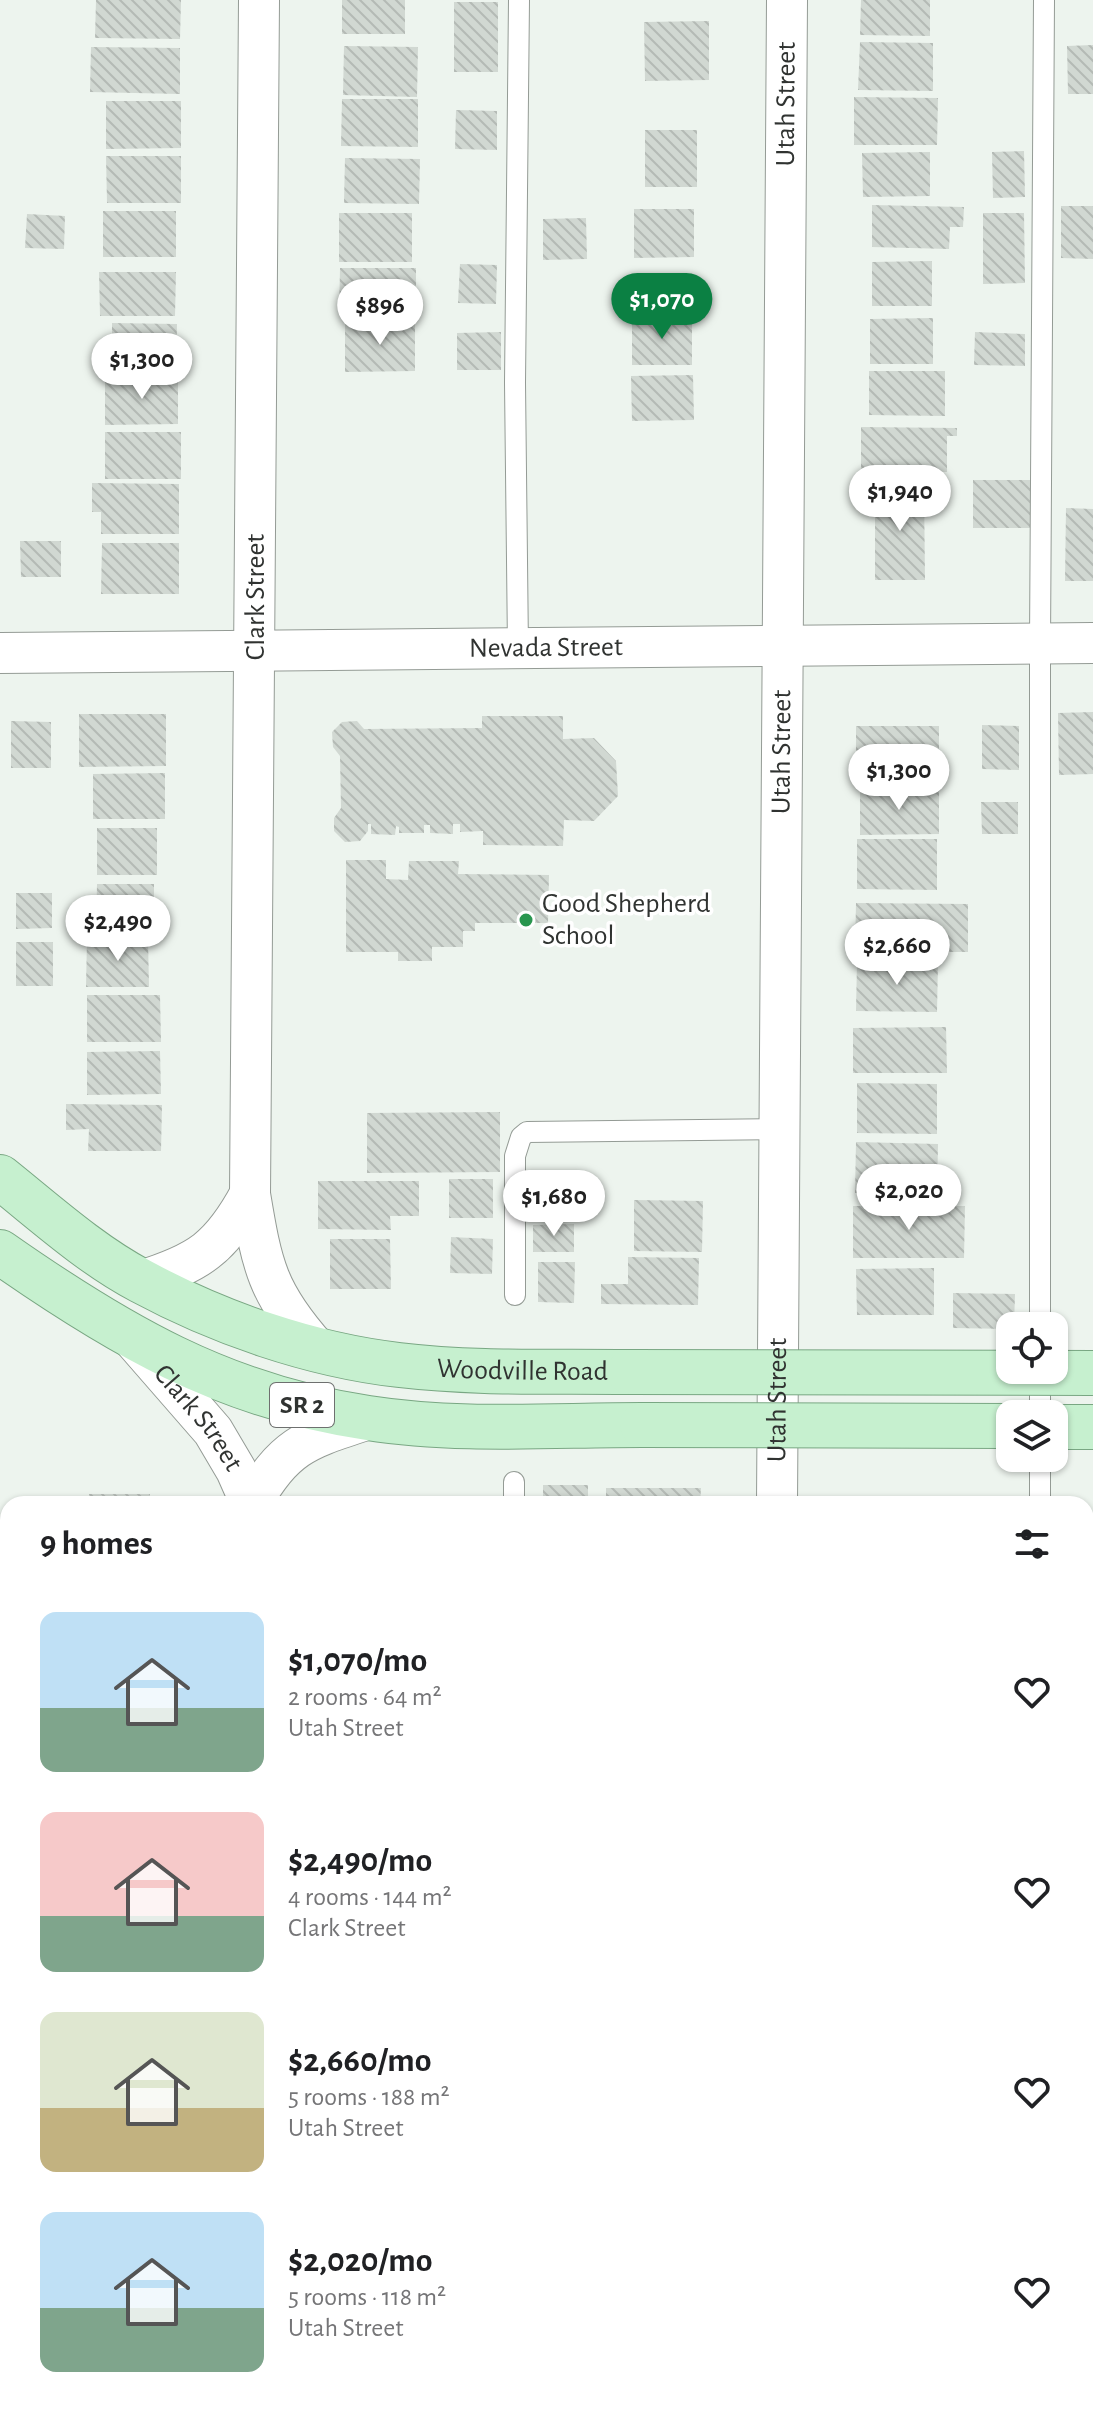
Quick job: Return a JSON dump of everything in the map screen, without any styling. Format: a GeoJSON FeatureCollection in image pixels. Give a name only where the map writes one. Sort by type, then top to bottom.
{"type":"FeatureCollection","features":[{"type":"Feature","properties":{"kind":"main road","name":"Woodville Road"},"geometry":{"type":"LineString","coordinates":[[0,1177],[98,1255],[140,1281],[247,1327],[317,1349],[398,1365],[474,1371],[1093,1373]]}},
{"type":"Feature","properties":{"kind":"main road","name":"Woodville Road"},"geometry":{"type":"LineString","coordinates":[[0,1252],[77,1306],[181,1363],[249,1389],[321,1410],[369,1419],[493,1425],[996,1426]]}},
{"type":"Feature","properties":{"kind":"main road"},"geometry":{"type":"LineString","coordinates":[[1068,1427],[1093,1427]]}},
{"type":"Feature","properties":{"kind":"street","name":"Clark Street"},"geometry":{"type":"LineString","coordinates":[[259,0],[250,1194],[267,1276],[280,1303],[317,1349]]}},
{"type":"Feature","properties":{"kind":"street","name":"Utah Street"},"geometry":{"type":"LineString","coordinates":[[777,1496],[787,0]]}},
{"type":"Feature","properties":{"kind":"street","name":"Nevada Street"},"geometry":{"type":"LineString","coordinates":[[0,653],[1093,643]]}},
{"type":"Feature","properties":{"kind":"street","name":"Clark Street"},"geometry":{"type":"LineString","coordinates":[[140,1281],[173,1271],[204,1254],[233,1226],[250,1194]]}},
{"type":"Feature","properties":{"kind":"street","name":"Clark Street"},"geometry":{"type":"LineString","coordinates":[[132,1338],[213,1431],[247,1496]]}},
{"type":"Feature","properties":{"kind":"street","name":"Clark Street"},"geometry":{"type":"LineString","coordinates":[[256,1496],[269,1474],[295,1447],[369,1419]]}},
{"type":"Feature","properties":{"kind":"lane"},"geometry":{"type":"LineString","coordinates":[[518,649],[515,367],[519,0]]}},
{"type":"Feature","properties":{"kind":"lane"},"geometry":{"type":"LineString","coordinates":[[1040,1312],[1044,0]]}},
{"type":"Feature","properties":{"kind":"lane"},"geometry":{"type":"LineString","coordinates":[[515,1295],[515,1156],[521,1137],[527,1132],[781,1129]]}},
{"type":"Feature","properties":{"kind":"lane"},"geometry":{"type":"LineString","coordinates":[[1040,1472],[1040,1496]]}},
{"type":"Feature","properties":{"kind":"lane"},"geometry":{"type":"LineString","coordinates":[[514,1482],[514,1496]]}},
{"type":"Feature","properties":{"kind":"building"},"geometry":{"type":"Polygon","coordinates":[[[96,0],[181,0],[180,39],[95,38],[96,0]]]}},
{"type":"Feature","properties":{"kind":"building"},"geometry":{"type":"Polygon","coordinates":[[[342,0],[405,0],[405,34],[342,34],[342,0]]]}},
{"type":"Feature","properties":{"kind":"building"},"geometry":{"type":"Polygon","coordinates":[[[861,0],[930,0],[930,36],[860,35],[861,0]]]}},
{"type":"Feature","properties":{"kind":"building"},"geometry":{"type":"Polygon","coordinates":[[[454,2],[498,2],[498,72],[454,72],[454,2]]]}},
{"type":"Feature","properties":{"kind":"building"},"geometry":{"type":"Polygon","coordinates":[[[709,21],[709,80],[645,81],[644,22],[709,21]]]}},
{"type":"Feature","properties":{"kind":"building"},"geometry":{"type":"Polygon","coordinates":[[[860,42],[933,43],[933,91],[858,90],[860,42]]]}},
{"type":"Feature","properties":{"kind":"building"},"geometry":{"type":"Polygon","coordinates":[[[1093,45],[1093,94],[1068,94],[1067,46],[1093,45]]]}},
{"type":"Feature","properties":{"kind":"building"},"geometry":{"type":"Polygon","coordinates":[[[344,46],[418,47],[417,97],[343,95],[344,46]]]}},
{"type":"Feature","properties":{"kind":"building"},"geometry":{"type":"Polygon","coordinates":[[[91,47],[180,48],[180,94],[90,92],[91,47]]]}},
{"type":"Feature","properties":{"kind":"building"},"geometry":{"type":"Polygon","coordinates":[[[854,97],[938,98],[937,145],[854,145],[854,97]]]}},
{"type":"Feature","properties":{"kind":"building"},"geometry":{"type":"Polygon","coordinates":[[[342,99],[418,99],[418,147],[341,146],[342,99]]]}},
{"type":"Feature","properties":{"kind":"building"},"geometry":{"type":"Polygon","coordinates":[[[106,101],[181,101],[181,148],[106,149],[106,101]]]}},
{"type":"Feature","properties":{"kind":"building"},"geometry":{"type":"Polygon","coordinates":[[[456,110],[497,111],[497,150],[455,149],[456,110]]]}},
{"type":"Feature","properties":{"kind":"building"},"geometry":{"type":"Polygon","coordinates":[[[645,130],[697,130],[697,187],[645,187],[645,130]]]}},
{"type":"Feature","properties":{"kind":"building"},"geometry":{"type":"Polygon","coordinates":[[[1024,151],[1025,197],[993,198],[992,152],[1024,151]]]}},
{"type":"Feature","properties":{"kind":"building"},"geometry":{"type":"Polygon","coordinates":[[[930,152],[930,196],[863,197],[862,153],[930,152]]]}},
{"type":"Feature","properties":{"kind":"building"},"geometry":{"type":"Polygon","coordinates":[[[106,156],[181,156],[181,203],[107,203],[106,156]]]}},
{"type":"Feature","properties":{"kind":"building"},"geometry":{"type":"Polygon","coordinates":[[[345,158],[420,159],[419,204],[344,203],[345,158]]]}},
{"type":"Feature","properties":{"kind":"building"},"geometry":{"type":"Polygon","coordinates":[[[872,205],[964,207],[963,227],[950,227],[949,249],[872,247],[872,205]]]}},
{"type":"Feature","properties":{"kind":"building"},"geometry":{"type":"Polygon","coordinates":[[[1061,206],[1093,206],[1093,259],[1061,258],[1061,206]]]}},
{"type":"Feature","properties":{"kind":"building"},"geometry":{"type":"Polygon","coordinates":[[[634,209],[694,209],[694,257],[634,258],[634,209]]]}},
{"type":"Feature","properties":{"kind":"building"},"geometry":{"type":"Polygon","coordinates":[[[103,211],[176,211],[176,257],[103,257],[103,211]]]}},
{"type":"Feature","properties":{"kind":"building"},"geometry":{"type":"Polygon","coordinates":[[[339,213],[412,213],[412,262],[339,262],[339,213]]]}},
{"type":"Feature","properties":{"kind":"building"},"geometry":{"type":"Polygon","coordinates":[[[983,213],[1024,213],[1025,283],[983,284],[983,213]]]}},
{"type":"Feature","properties":{"kind":"building"},"geometry":{"type":"Polygon","coordinates":[[[27,214],[65,216],[64,249],[25,248],[27,214]]]}},
{"type":"Feature","properties":{"kind":"building"},"geometry":{"type":"Polygon","coordinates":[[[586,218],[587,259],[543,260],[543,219],[586,218]]]}},
{"type":"Feature","properties":{"kind":"building"},"geometry":{"type":"Polygon","coordinates":[[[932,261],[932,306],[872,306],[872,262],[932,261]]]}},
{"type":"Feature","properties":{"kind":"building"},"geometry":{"type":"Polygon","coordinates":[[[460,264],[497,265],[496,304],[458,303],[460,264]]]}},
{"type":"Feature","properties":{"kind":"building"},"geometry":{"type":"Polygon","coordinates":[[[340,268],[416,268],[416,315],[339,315],[340,268]]]}},
{"type":"Feature","properties":{"kind":"building"},"geometry":{"type":"Polygon","coordinates":[[[99,272],[176,272],[175,316],[100,316],[99,272]]]}},
{"type":"Feature","properties":{"kind":"building"},"geometry":{"type":"Polygon","coordinates":[[[632,317],[692,317],[692,365],[632,365],[632,317]]]}},
{"type":"Feature","properties":{"kind":"building"},"geometry":{"type":"Polygon","coordinates":[[[933,318],[933,364],[870,364],[870,319],[933,318]]]}},
{"type":"Feature","properties":{"kind":"building"},"geometry":{"type":"Polygon","coordinates":[[[112,323],[177,324],[176,369],[112,367],[112,323]]]}},
{"type":"Feature","properties":{"kind":"building"},"geometry":{"type":"Polygon","coordinates":[[[345,323],[415,323],[415,371],[345,372],[345,323]]]}},
{"type":"Feature","properties":{"kind":"building"},"geometry":{"type":"Polygon","coordinates":[[[501,332],[501,370],[457,370],[457,333],[501,332]]]}},
{"type":"Feature","properties":{"kind":"building"},"geometry":{"type":"Polygon","coordinates":[[[975,332],[1025,334],[1025,366],[974,365],[975,332]]]}},
{"type":"Feature","properties":{"kind":"building"},"geometry":{"type":"Polygon","coordinates":[[[869,371],[945,371],[945,416],[869,415],[869,371]]]}},
{"type":"Feature","properties":{"kind":"building"},"geometry":{"type":"Polygon","coordinates":[[[693,375],[694,420],[632,421],[631,376],[693,375]]]}},
{"type":"Feature","properties":{"kind":"building"},"geometry":{"type":"Polygon","coordinates":[[[178,377],[178,424],[105,425],[105,378],[178,377]]]}},
{"type":"Feature","properties":{"kind":"building"},"geometry":{"type":"Polygon","coordinates":[[[861,427],[957,428],[957,436],[947,436],[947,472],[861,471],[861,427]]]}},
{"type":"Feature","properties":{"kind":"building"},"geometry":{"type":"Polygon","coordinates":[[[105,432],[181,432],[181,479],[105,479],[105,432]]]}},
{"type":"Feature","properties":{"kind":"building"},"geometry":{"type":"Polygon","coordinates":[[[973,480],[1030,480],[1030,528],[973,528],[973,480]]]}},
{"type":"Feature","properties":{"kind":"building"},"geometry":{"type":"Polygon","coordinates":[[[92,483],[179,484],[179,534],[101,534],[101,512],[92,512],[92,483]]]}},
{"type":"Feature","properties":{"kind":"building"},"geometry":{"type":"Polygon","coordinates":[[[875,486],[924,486],[925,580],[875,580],[875,486]]]}},
{"type":"Feature","properties":{"kind":"building"},"geometry":{"type":"Polygon","coordinates":[[[1066,508],[1093,509],[1093,581],[1065,581],[1066,508]]]}},
{"type":"Feature","properties":{"kind":"building"},"geometry":{"type":"Polygon","coordinates":[[[20,541],[61,541],[61,577],[21,577],[20,541]]]}},
{"type":"Feature","properties":{"kind":"building"},"geometry":{"type":"Polygon","coordinates":[[[102,543],[179,543],[179,594],[101,594],[102,543]]]}},
{"type":"Feature","properties":{"kind":"building"},"geometry":{"type":"Polygon","coordinates":[[[1093,712],[1093,774],[1059,775],[1058,713],[1093,712]]]}},
{"type":"Feature","properties":{"kind":"building"},"geometry":{"type":"Polygon","coordinates":[[[79,714],[166,714],[166,766],[79,767],[79,714]]]}},
{"type":"Feature","properties":{"kind":"building"},"geometry":{"type":"Polygon","coordinates":[[[482,716],[563,716],[563,739],[594,738],[616,761],[618,796],[594,821],[564,820],[563,846],[483,845],[483,831],[460,832],[460,824],[453,824],[453,834],[430,833],[430,825],[424,825],[424,833],[399,833],[396,826],[395,835],[371,834],[371,824],[368,824],[368,831],[360,841],[345,842],[334,831],[334,818],[341,808],[340,756],[333,747],[332,732],[342,722],[357,721],[364,729],[482,728],[482,716]]]}},
{"type":"Feature","properties":{"kind":"building"},"geometry":{"type":"Polygon","coordinates":[[[11,721],[51,722],[51,768],[11,768],[11,721]]]}},
{"type":"Feature","properties":{"kind":"building"},"geometry":{"type":"Polygon","coordinates":[[[982,725],[1019,726],[1019,770],[982,769],[982,725]]]}},
{"type":"Feature","properties":{"kind":"building"},"geometry":{"type":"Polygon","coordinates":[[[856,726],[939,726],[939,778],[856,778],[856,726]]]}},
{"type":"Feature","properties":{"kind":"building"},"geometry":{"type":"Polygon","coordinates":[[[165,773],[165,819],[93,819],[93,774],[165,773]]]}},
{"type":"Feature","properties":{"kind":"building"},"geometry":{"type":"Polygon","coordinates":[[[860,790],[939,790],[939,834],[860,835],[860,790]]]}},
{"type":"Feature","properties":{"kind":"building"},"geometry":{"type":"Polygon","coordinates":[[[981,802],[1018,802],[1018,834],[982,834],[981,802]]]}},
{"type":"Feature","properties":{"kind":"building"},"geometry":{"type":"Polygon","coordinates":[[[97,828],[157,828],[157,875],[97,875],[97,828]]]}},
{"type":"Feature","properties":{"kind":"building"},"geometry":{"type":"Polygon","coordinates":[[[857,839],[937,839],[937,890],[857,889],[857,839]]]}},
{"type":"Feature","properties":{"kind":"building"},"geometry":{"type":"Polygon","coordinates":[[[346,860],[386,860],[386,879],[408,880],[409,861],[459,861],[458,874],[549,875],[548,923],[475,923],[475,931],[463,931],[463,947],[432,947],[432,961],[398,961],[398,952],[346,952],[346,860]]]}},
{"type":"Feature","properties":{"kind":"building"},"geometry":{"type":"Polygon","coordinates":[[[97,884],[154,884],[154,931],[96,930],[97,884]]]}},
{"type":"Feature","properties":{"kind":"building"},"geometry":{"type":"Polygon","coordinates":[[[16,893],[52,893],[52,928],[16,929],[16,893]]]}},
{"type":"Feature","properties":{"kind":"building"},"geometry":{"type":"Polygon","coordinates":[[[856,903],[968,904],[968,952],[855,952],[856,903]]]}},
{"type":"Feature","properties":{"kind":"building"},"geometry":{"type":"Polygon","coordinates":[[[87,939],[148,939],[149,987],[86,987],[87,939]]]}},
{"type":"Feature","properties":{"kind":"building"},"geometry":{"type":"Polygon","coordinates":[[[16,942],[53,942],[53,986],[16,986],[16,942]]]}},
{"type":"Feature","properties":{"kind":"building"},"geometry":{"type":"Polygon","coordinates":[[[857,962],[938,963],[937,1012],[856,1011],[857,962]]]}},
{"type":"Feature","properties":{"kind":"building"},"geometry":{"type":"Polygon","coordinates":[[[87,995],[160,995],[161,1042],[87,1042],[87,995]]]}},
{"type":"Feature","properties":{"kind":"building"},"geometry":{"type":"Polygon","coordinates":[[[946,1027],[947,1073],[853,1073],[853,1028],[946,1027]]]}},
{"type":"Feature","properties":{"kind":"building"},"geometry":{"type":"Polygon","coordinates":[[[160,1051],[161,1094],[87,1095],[87,1052],[160,1051]]]}},
{"type":"Feature","properties":{"kind":"building"},"geometry":{"type":"Polygon","coordinates":[[[857,1083],[937,1084],[937,1134],[857,1133],[857,1083]]]}},
{"type":"Feature","properties":{"kind":"building"},"geometry":{"type":"Polygon","coordinates":[[[66,1104],[162,1105],[161,1151],[88,1151],[89,1129],[66,1130],[66,1104]]]}},
{"type":"Feature","properties":{"kind":"building"},"geometry":{"type":"Polygon","coordinates":[[[500,1112],[500,1172],[367,1173],[367,1113],[500,1112]]]}},
{"type":"Feature","properties":{"kind":"building"},"geometry":{"type":"Polygon","coordinates":[[[856,1142],[938,1144],[937,1194],[855,1193],[856,1142]]]}},
{"type":"Feature","properties":{"kind":"building"},"geometry":{"type":"Polygon","coordinates":[[[449,1179],[493,1179],[493,1218],[449,1218],[449,1179]]]}},
{"type":"Feature","properties":{"kind":"building"},"geometry":{"type":"Polygon","coordinates":[[[318,1181],[419,1181],[419,1216],[390,1216],[391,1230],[318,1229],[318,1181]]]}},
{"type":"Feature","properties":{"kind":"building"},"geometry":{"type":"Polygon","coordinates":[[[634,1200],[703,1201],[702,1252],[634,1251],[634,1200]]]}},
{"type":"Feature","properties":{"kind":"building"},"geometry":{"type":"Polygon","coordinates":[[[853,1206],[965,1206],[964,1258],[853,1258],[853,1206]]]}},
{"type":"Feature","properties":{"kind":"building"},"geometry":{"type":"Polygon","coordinates":[[[574,1224],[574,1252],[533,1252],[533,1225],[574,1224]]]}},
{"type":"Feature","properties":{"kind":"building"},"geometry":{"type":"Polygon","coordinates":[[[451,1237],[493,1239],[492,1274],[450,1273],[451,1237]]]}},
{"type":"Feature","properties":{"kind":"building"},"geometry":{"type":"Polygon","coordinates":[[[330,1239],[390,1239],[391,1289],[330,1289],[330,1239]]]}},
{"type":"Feature","properties":{"kind":"building"},"geometry":{"type":"Polygon","coordinates":[[[628,1257],[699,1258],[698,1305],[601,1304],[601,1284],[628,1284],[628,1257]]]}},
{"type":"Feature","properties":{"kind":"building"},"geometry":{"type":"Polygon","coordinates":[[[538,1262],[575,1262],[574,1303],[538,1302],[538,1262]]]}},
{"type":"Feature","properties":{"kind":"building"},"geometry":{"type":"Polygon","coordinates":[[[934,1268],[934,1315],[857,1315],[856,1269],[934,1268]]]}},
{"type":"Feature","properties":{"kind":"building"},"geometry":{"type":"Polygon","coordinates":[[[953,1293],[1015,1294],[1014,1312],[996,1312],[996,1329],[953,1328],[953,1293]]]}},
{"type":"Feature","properties":{"kind":"building"},"geometry":{"type":"Polygon","coordinates":[[[543,1485],[588,1485],[588,1496],[543,1496],[543,1485]]]}},
{"type":"Feature","properties":{"kind":"building"},"geometry":{"type":"Polygon","coordinates":[[[606,1488],[701,1488],[700,1496],[606,1496],[606,1488]]]}},
{"type":"Feature","properties":{"kind":"building"},"geometry":{"type":"Polygon","coordinates":[[[89,1494],[150,1494],[150,1496],[89,1494]]]}},
{"type":"Feature","properties":{"kind":"place","name":"Good Shepherd School"},"geometry":{"type":"Point","coordinates":[526,920]}}]}
